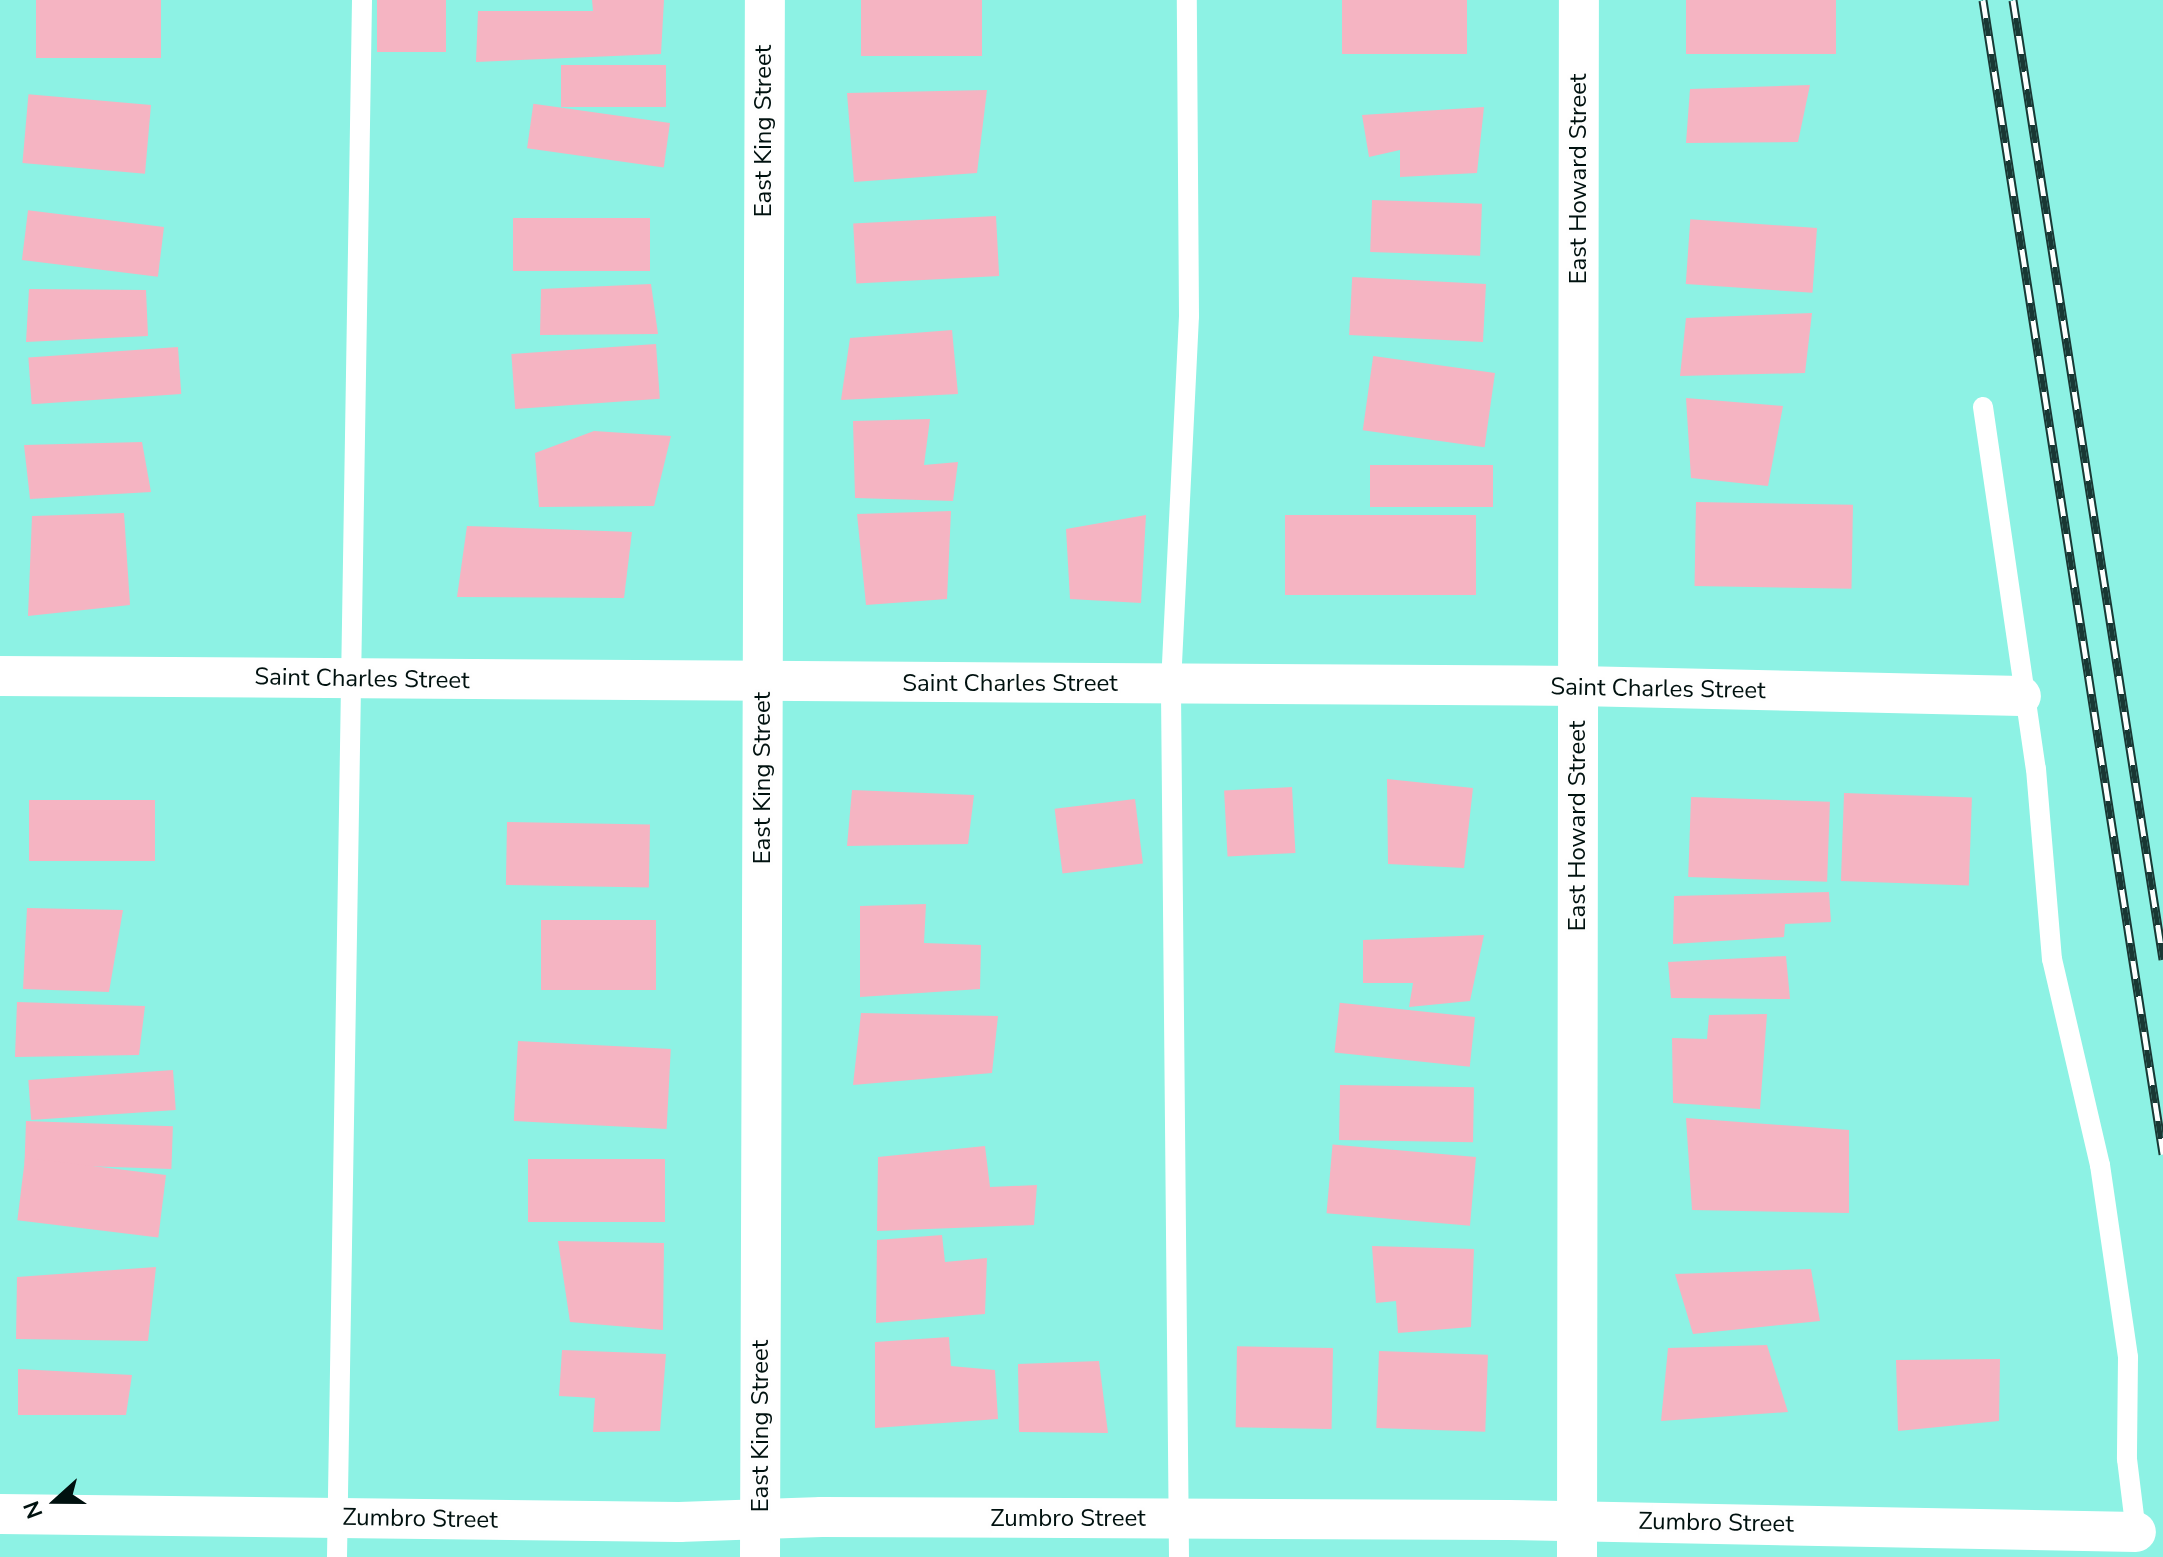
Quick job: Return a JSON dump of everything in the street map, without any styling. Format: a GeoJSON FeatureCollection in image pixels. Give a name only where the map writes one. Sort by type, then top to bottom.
{"type":"FeatureCollection","features":[{"type":"Feature","properties":{"kind":"street","name":"East King Street"},"geometry":{"type":"LineString","coordinates":[[761,1538],[765,0]]}},
{"type":"Feature","properties":{"kind":"street","name":"East Howard Street"},"geometry":{"type":"LineString","coordinates":[[1578,1539],[1579,0]]}},
{"type":"Feature","properties":{"kind":"street","name":"Saint Charles Street"},"geometry":{"type":"LineString","coordinates":[[0,676],[1578,686],[2021,696]]}},
{"type":"Feature","properties":{"kind":"street","name":"Zumbro Street"},"geometry":{"type":"LineString","coordinates":[[0,1514],[336,1517],[761,1538],[1578,1539],[2136,1532]]}},
{"type":"Feature","properties":{"kind":"lane"},"geometry":{"type":"LineString","coordinates":[[337,1557],[355,678],[362,0]]}},
{"type":"Feature","properties":{"kind":"lane"},"geometry":{"type":"LineString","coordinates":[[1179,1538],[1171,684],[1189,316],[1187,0]]}},
{"type":"Feature","properties":{"kind":"lane"},"geometry":{"type":"LineString","coordinates":[[1983,407],[2021,696],[2036,769],[2052,959],[2100,1165],[2126,1343],[2127,1459],[2136,1532]]}},
{"type":"Feature","properties":{"kind":"building"},"geometry":{"type":"Polygon","coordinates":[[[36,0],[161,0],[161,58],[36,58],[36,0]]]}},
{"type":"Feature","properties":{"kind":"building"},"geometry":{"type":"Polygon","coordinates":[[[377,0],[446,0],[446,52],[377,52],[377,0]]]}},
{"type":"Feature","properties":{"kind":"building"},"geometry":{"type":"Polygon","coordinates":[[[592,0],[664,0],[661,54],[476,62],[478,11],[593,11],[592,0]]]}},
{"type":"Feature","properties":{"kind":"building"},"geometry":{"type":"Polygon","coordinates":[[[861,0],[982,0],[982,56],[861,56],[861,0]]]}},
{"type":"Feature","properties":{"kind":"building"},"geometry":{"type":"Polygon","coordinates":[[[1342,0],[1467,0],[1467,54],[1342,54],[1342,0]]]}},
{"type":"Feature","properties":{"kind":"building"},"geometry":{"type":"Polygon","coordinates":[[[1686,0],[1836,0],[1836,54],[1686,54],[1686,0]]]}},
{"type":"Feature","properties":{"kind":"building"},"geometry":{"type":"Polygon","coordinates":[[[561,65],[666,65],[666,107],[561,107],[561,65]]]}},
{"type":"Feature","properties":{"kind":"building"},"geometry":{"type":"Polygon","coordinates":[[[1810,85],[1798,142],[1686,143],[1690,89],[1810,85]]]}},
{"type":"Feature","properties":{"kind":"building"},"geometry":{"type":"Polygon","coordinates":[[[987,90],[977,173],[854,182],[847,93],[987,90]]]}},
{"type":"Feature","properties":{"kind":"building"},"geometry":{"type":"Polygon","coordinates":[[[28,94],[151,105],[145,174],[22,163],[28,94]]]}},
{"type":"Feature","properties":{"kind":"building"},"geometry":{"type":"Polygon","coordinates":[[[533,104],[670,123],[664,168],[527,148],[533,104]]]}},
{"type":"Feature","properties":{"kind":"building"},"geometry":{"type":"Polygon","coordinates":[[[1484,107],[1477,173],[1400,177],[1400,150],[1369,157],[1362,115],[1484,107]]]}},
{"type":"Feature","properties":{"kind":"building"},"geometry":{"type":"Polygon","coordinates":[[[1372,200],[1482,204],[1480,256],[1370,252],[1372,200]]]}},
{"type":"Feature","properties":{"kind":"building"},"geometry":{"type":"Polygon","coordinates":[[[28,210],[164,227],[158,277],[22,260],[28,210]]]}},
{"type":"Feature","properties":{"kind":"building"},"geometry":{"type":"Polygon","coordinates":[[[996,216],[999,276],[856,283],[853,223],[996,216]]]}},
{"type":"Feature","properties":{"kind":"building"},"geometry":{"type":"Polygon","coordinates":[[[513,218],[650,218],[650,271],[513,271],[513,218]]]}},
{"type":"Feature","properties":{"kind":"building"},"geometry":{"type":"Polygon","coordinates":[[[1690,219],[1817,228],[1812,293],[1686,284],[1690,219]]]}},
{"type":"Feature","properties":{"kind":"building"},"geometry":{"type":"Polygon","coordinates":[[[1352,277],[1486,284],[1483,342],[1349,335],[1352,277]]]}},
{"type":"Feature","properties":{"kind":"building"},"geometry":{"type":"Polygon","coordinates":[[[651,284],[658,334],[540,335],[541,289],[651,284]]]}},
{"type":"Feature","properties":{"kind":"building"},"geometry":{"type":"Polygon","coordinates":[[[29,289],[146,290],[148,336],[26,342],[29,289]]]}},
{"type":"Feature","properties":{"kind":"building"},"geometry":{"type":"Polygon","coordinates":[[[1812,313],[1805,373],[1680,376],[1686,318],[1812,313]]]}},
{"type":"Feature","properties":{"kind":"building"},"geometry":{"type":"Polygon","coordinates":[[[952,330],[958,394],[841,400],[850,338],[952,330]]]}},
{"type":"Feature","properties":{"kind":"building"},"geometry":{"type":"Polygon","coordinates":[[[656,344],[660,399],[515,409],[511,354],[656,344]]]}},
{"type":"Feature","properties":{"kind":"building"},"geometry":{"type":"Polygon","coordinates":[[[178,347],[181,394],[32,404],[28,357],[178,347]]]}},
{"type":"Feature","properties":{"kind":"building"},"geometry":{"type":"Polygon","coordinates":[[[1373,356],[1495,373],[1485,447],[1363,430],[1373,356]]]}},
{"type":"Feature","properties":{"kind":"building"},"geometry":{"type":"Polygon","coordinates":[[[1686,398],[1783,406],[1768,486],[1691,478],[1686,398]]]}},
{"type":"Feature","properties":{"kind":"building"},"geometry":{"type":"Polygon","coordinates":[[[930,419],[924,465],[958,462],[953,501],[855,498],[853,421],[930,419]]]}},
{"type":"Feature","properties":{"kind":"building"},"geometry":{"type":"Polygon","coordinates":[[[594,431],[671,436],[654,506],[539,507],[535,453],[594,431]]]}},
{"type":"Feature","properties":{"kind":"building"},"geometry":{"type":"Polygon","coordinates":[[[142,442],[151,492],[30,499],[24,445],[142,442]]]}},
{"type":"Feature","properties":{"kind":"building"},"geometry":{"type":"Polygon","coordinates":[[[1370,465],[1493,465],[1493,507],[1370,507],[1370,465]]]}},
{"type":"Feature","properties":{"kind":"building"},"geometry":{"type":"Polygon","coordinates":[[[1696,502],[1853,505],[1852,589],[1695,586],[1696,502]]]}},
{"type":"Feature","properties":{"kind":"building"},"geometry":{"type":"Polygon","coordinates":[[[951,511],[947,599],[866,605],[857,514],[951,511]]]}},
{"type":"Feature","properties":{"kind":"building"},"geometry":{"type":"Polygon","coordinates":[[[124,513],[130,605],[28,616],[32,516],[124,513]]]}},
{"type":"Feature","properties":{"kind":"building"},"geometry":{"type":"Polygon","coordinates":[[[1146,515],[1141,603],[1070,599],[1066,529],[1146,515]]]}},
{"type":"Feature","properties":{"kind":"building"},"geometry":{"type":"Polygon","coordinates":[[[1285,515],[1476,515],[1476,595],[1285,595],[1285,515]]]}},
{"type":"Feature","properties":{"kind":"building"},"geometry":{"type":"Polygon","coordinates":[[[467,526],[632,532],[624,598],[457,597],[467,526]]]}},
{"type":"Feature","properties":{"kind":"building"},"geometry":{"type":"Polygon","coordinates":[[[1387,779],[1473,788],[1464,868],[1388,864],[1387,779]]]}},
{"type":"Feature","properties":{"kind":"building"},"geometry":{"type":"Polygon","coordinates":[[[1292,787],[1295,853],[1228,856],[1224,791],[1292,787]]]}},
{"type":"Feature","properties":{"kind":"building"},"geometry":{"type":"Polygon","coordinates":[[[852,790],[974,795],[968,844],[847,846],[852,790]]]}},
{"type":"Feature","properties":{"kind":"building"},"geometry":{"type":"Polygon","coordinates":[[[1844,793],[1972,797],[1969,885],[1841,881],[1844,793]]]}},
{"type":"Feature","properties":{"kind":"building"},"geometry":{"type":"Polygon","coordinates":[[[1691,797],[1830,802],[1827,882],[1688,877],[1691,797]]]}},
{"type":"Feature","properties":{"kind":"building"},"geometry":{"type":"Polygon","coordinates":[[[1135,799],[1143,864],[1063,873],[1055,809],[1135,799]]]}},
{"type":"Feature","properties":{"kind":"building"},"geometry":{"type":"Polygon","coordinates":[[[29,800],[155,800],[155,861],[29,861],[29,800]]]}},
{"type":"Feature","properties":{"kind":"building"},"geometry":{"type":"Polygon","coordinates":[[[507,822],[650,824],[649,887],[506,885],[507,822]]]}},
{"type":"Feature","properties":{"kind":"building"},"geometry":{"type":"Polygon","coordinates":[[[1829,892],[1831,922],[1785,924],[1784,937],[1673,944],[1674,896],[1829,892]]]}},
{"type":"Feature","properties":{"kind":"building"},"geometry":{"type":"Polygon","coordinates":[[[926,904],[924,943],[981,945],[980,989],[860,997],[860,906],[926,904]]]}},
{"type":"Feature","properties":{"kind":"building"},"geometry":{"type":"Polygon","coordinates":[[[27,908],[123,910],[109,992],[23,989],[27,908]]]}},
{"type":"Feature","properties":{"kind":"building"},"geometry":{"type":"Polygon","coordinates":[[[541,920],[656,920],[656,990],[541,990],[541,920]]]}},
{"type":"Feature","properties":{"kind":"building"},"geometry":{"type":"Polygon","coordinates":[[[1484,935],[1470,1001],[1409,1007],[1413,983],[1363,983],[1363,940],[1484,935]]]}},
{"type":"Feature","properties":{"kind":"building"},"geometry":{"type":"Polygon","coordinates":[[[1786,956],[1790,999],[1671,998],[1668,962],[1786,956]]]}},
{"type":"Feature","properties":{"kind":"building"},"geometry":{"type":"Polygon","coordinates":[[[17,1002],[145,1006],[139,1055],[15,1057],[17,1002]]]}},
{"type":"Feature","properties":{"kind":"building"},"geometry":{"type":"Polygon","coordinates":[[[1340,1003],[1475,1017],[1470,1067],[1335,1053],[1340,1003]]]}},
{"type":"Feature","properties":{"kind":"building"},"geometry":{"type":"Polygon","coordinates":[[[861,1013],[998,1016],[992,1073],[853,1085],[861,1013]]]}},
{"type":"Feature","properties":{"kind":"building"},"geometry":{"type":"Polygon","coordinates":[[[1767,1014],[1760,1109],[1673,1103],[1672,1038],[1707,1039],[1709,1015],[1767,1014]]]}},
{"type":"Feature","properties":{"kind":"building"},"geometry":{"type":"Polygon","coordinates":[[[518,1041],[671,1049],[667,1129],[514,1121],[518,1041]]]}},
{"type":"Feature","properties":{"kind":"building"},"geometry":{"type":"Polygon","coordinates":[[[173,1070],[176,1110],[31,1120],[28,1080],[173,1070]]]}},
{"type":"Feature","properties":{"kind":"building"},"geometry":{"type":"Polygon","coordinates":[[[1340,1085],[1474,1087],[1473,1142],[1339,1140],[1340,1085]]]}},
{"type":"Feature","properties":{"kind":"building"},"geometry":{"type":"Polygon","coordinates":[[[1686,1118],[1849,1130],[1849,1213],[1692,1210],[1686,1118]]]}},
{"type":"Feature","properties":{"kind":"building"},"geometry":{"type":"Polygon","coordinates":[[[26,1121],[173,1126],[171,1169],[24,1164],[26,1121]]]}},
{"type":"Feature","properties":{"kind":"building"},"geometry":{"type":"Polygon","coordinates":[[[1333,1144],[1476,1157],[1470,1226],[1327,1213],[1333,1144]]]}},
{"type":"Feature","properties":{"kind":"building"},"geometry":{"type":"Polygon","coordinates":[[[985,1146],[990,1187],[1037,1185],[1034,1225],[877,1231],[878,1157],[985,1146]]]}},
{"type":"Feature","properties":{"kind":"building"},"geometry":{"type":"Polygon","coordinates":[[[25,1158],[166,1175],[158,1238],[17,1220],[25,1158]]]}},
{"type":"Feature","properties":{"kind":"building"},"geometry":{"type":"Polygon","coordinates":[[[528,1159],[665,1159],[665,1222],[528,1222],[528,1159]]]}},
{"type":"Feature","properties":{"kind":"building"},"geometry":{"type":"Polygon","coordinates":[[[942,1235],[945,1262],[987,1258],[985,1314],[876,1323],[877,1240],[942,1235]]]}},
{"type":"Feature","properties":{"kind":"building"},"geometry":{"type":"Polygon","coordinates":[[[558,1241],[664,1243],[663,1330],[570,1322],[558,1241]]]}},
{"type":"Feature","properties":{"kind":"building"},"geometry":{"type":"Polygon","coordinates":[[[1372,1246],[1474,1249],[1471,1327],[1398,1333],[1396,1301],[1376,1303],[1372,1246]]]}},
{"type":"Feature","properties":{"kind":"building"},"geometry":{"type":"Polygon","coordinates":[[[156,1267],[148,1341],[16,1339],[17,1277],[156,1267]]]}},
{"type":"Feature","properties":{"kind":"building"},"geometry":{"type":"Polygon","coordinates":[[[1811,1269],[1820,1321],[1693,1334],[1675,1274],[1811,1269]]]}},
{"type":"Feature","properties":{"kind":"building"},"geometry":{"type":"Polygon","coordinates":[[[949,1337],[951,1366],[995,1370],[998,1419],[875,1428],[875,1342],[949,1337]]]}},
{"type":"Feature","properties":{"kind":"building"},"geometry":{"type":"Polygon","coordinates":[[[1767,1345],[1788,1412],[1661,1421],[1668,1348],[1767,1345]]]}},
{"type":"Feature","properties":{"kind":"building"},"geometry":{"type":"Polygon","coordinates":[[[1237,1346],[1333,1348],[1332,1429],[1236,1427],[1237,1346]]]}},
{"type":"Feature","properties":{"kind":"building"},"geometry":{"type":"Polygon","coordinates":[[[562,1350],[666,1354],[660,1431],[593,1432],[595,1398],[559,1396],[562,1350]]]}},
{"type":"Feature","properties":{"kind":"building"},"geometry":{"type":"Polygon","coordinates":[[[1379,1351],[1488,1355],[1485,1432],[1376,1428],[1379,1351]]]}},
{"type":"Feature","properties":{"kind":"building"},"geometry":{"type":"Polygon","coordinates":[[[2000,1359],[1999,1421],[1898,1431],[1896,1360],[2000,1359]]]}},
{"type":"Feature","properties":{"kind":"building"},"geometry":{"type":"Polygon","coordinates":[[[1099,1361],[1108,1433],[1019,1432],[1018,1364],[1099,1361]]]}},
{"type":"Feature","properties":{"kind":"building"},"geometry":{"type":"Polygon","coordinates":[[[18,1369],[132,1375],[126,1415],[18,1415],[18,1369]]]}},
{"type":"Feature","properties":{"kind":"railway"},"geometry":{"type":"LineString","coordinates":[[1983,0],[2163,1154]]}},
{"type":"Feature","properties":{"kind":"railway"},"geometry":{"type":"LineString","coordinates":[[2013,0],[2163,959]]}}]}
